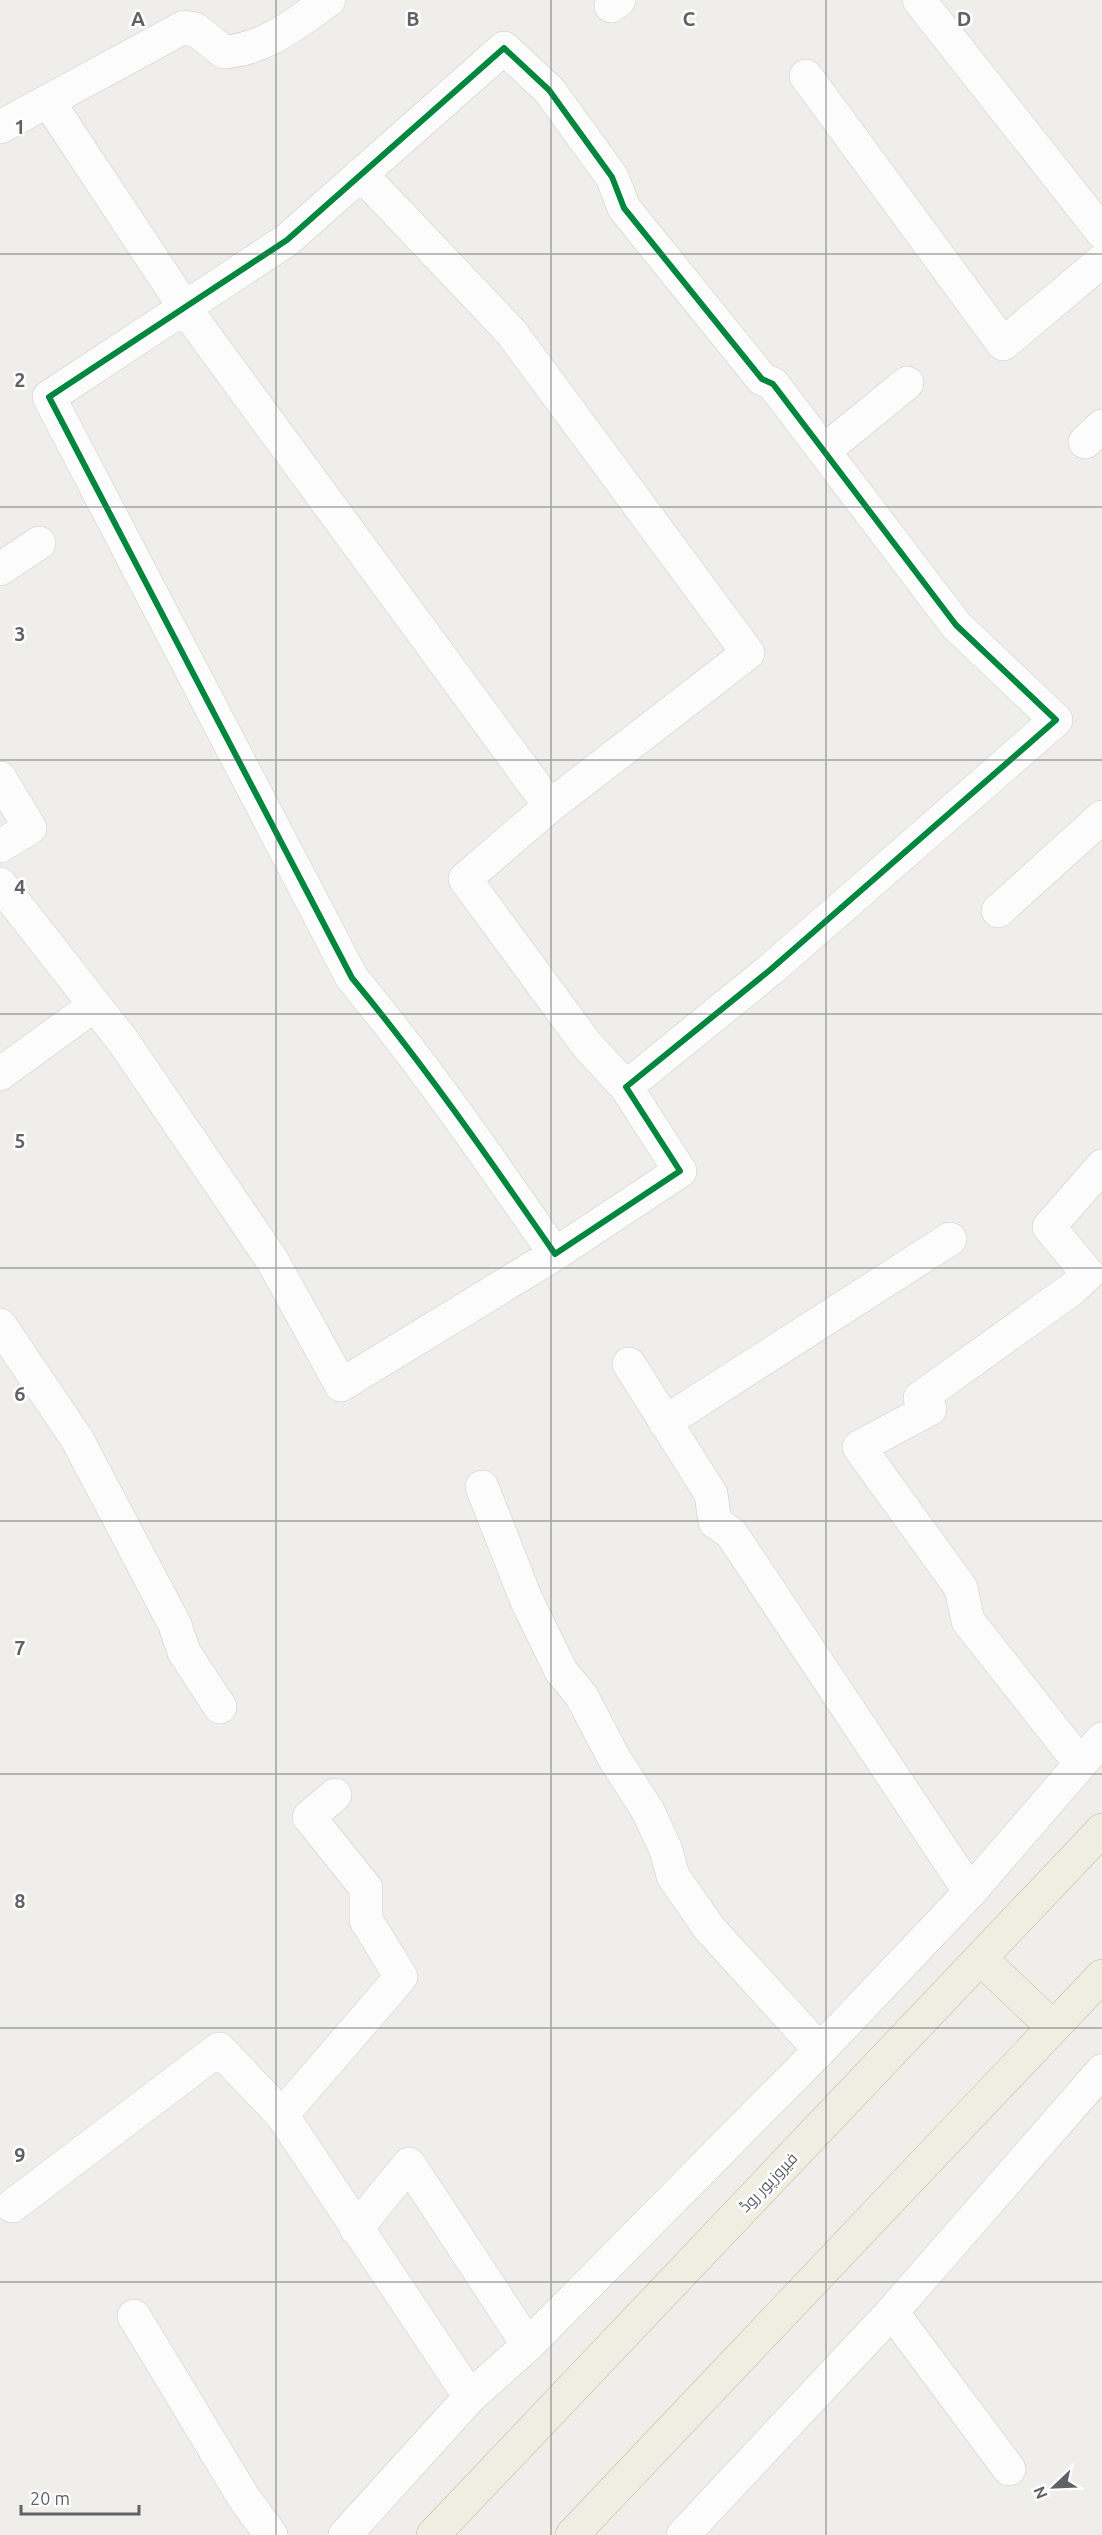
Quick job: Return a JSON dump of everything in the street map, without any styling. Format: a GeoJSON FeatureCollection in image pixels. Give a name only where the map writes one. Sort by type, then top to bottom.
{"type":"FeatureCollection","features":[{"type":"Feature","properties":{"kind":"highway","name":"فیروزپور روڈ"},"geometry":{"type":"LineString","coordinates":[[433,2535],[1102,1830]]}},
{"type":"Feature","properties":{"kind":"highway"},"geometry":{"type":"LineString","coordinates":[[981,1959],[1053,2027]]}},
{"type":"Feature","properties":{"kind":"highway"},"geometry":{"type":"LineString","coordinates":[[572,2535],[1102,1976]]}},
{"type":"Feature","properties":{"kind":"street"},"geometry":{"type":"LineString","coordinates":[[0,127],[184,27],[195,29],[224,52],[244,51],[276,37],[330,0]]}},
{"type":"Feature","properties":{"kind":"street"},"geometry":{"type":"LineString","coordinates":[[919,0],[1102,232]]}},
{"type":"Feature","properties":{"kind":"street"},"geometry":{"type":"LineString","coordinates":[[555,1254],[467,1126],[395,1029],[352,978],[49,397],[287,240],[504,48],[549,90],[612,177],[624,208],[762,379],[773,384],[956,625],[1056,720],[770,970],[626,1087]]}},
{"type":"Feature","properties":{"kind":"street"},"geometry":{"type":"LineString","coordinates":[[806,76],[1003,344],[1102,261]]}},
{"type":"Feature","properties":{"kind":"street"},"geometry":{"type":"LineString","coordinates":[[48,101],[185,307],[550,806]]}},
{"type":"Feature","properties":{"kind":"street"},"geometry":{"type":"LineString","coordinates":[[0,884],[123,1041],[272,1260],[341,1385],[555,1254],[680,1171],[626,1087],[587,1045],[465,879],[550,806],[748,653],[511,332],[361,174]]}},
{"type":"Feature","properties":{"kind":"street"},"geometry":{"type":"LineString","coordinates":[[824,451],[907,383]]}},
{"type":"Feature","properties":{"kind":"street"},"geometry":{"type":"LineString","coordinates":[[0,569],[39,543]]}},
{"type":"Feature","properties":{"kind":"street"},"geometry":{"type":"LineString","coordinates":[[0,778],[30,828],[0,846]]}},
{"type":"Feature","properties":{"kind":"street"},"geometry":{"type":"LineString","coordinates":[[998,911],[1102,817]]}},
{"type":"Feature","properties":{"kind":"street"},"geometry":{"type":"LineString","coordinates":[[0,1074],[95,1005]]}},
{"type":"Feature","properties":{"kind":"street"},"geometry":{"type":"LineString","coordinates":[[345,2535],[470,2397],[528,2345],[820,2050],[970,1892],[1091,1751],[968,1621],[961,1588],[859,1447],[930,1409],[920,1398],[1072,1289],[1088,1274],[1049,1227],[1102,1166]]}},
{"type":"Feature","properties":{"kind":"street"},"geometry":{"type":"LineString","coordinates":[[665,1422],[950,1239]]}},
{"type":"Feature","properties":{"kind":"street"},"geometry":{"type":"LineString","coordinates":[[0,1325],[77,1439],[175,1625],[184,1652],[220,1707]]}},
{"type":"Feature","properties":{"kind":"street"},"geometry":{"type":"LineString","coordinates":[[628,1364],[711,1494],[715,1522],[732,1533],[970,1892]]}},
{"type":"Feature","properties":{"kind":"street"},"geometry":{"type":"LineString","coordinates":[[482,1487],[526,1599],[561,1671],[581,1695],[614,1758],[648,1811],[666,1850],[673,1876],[709,1928],[820,2050]]}},
{"type":"Feature","properties":{"kind":"street"},"geometry":{"type":"LineString","coordinates":[[282,2115],[401,1977],[366,1920],[366,1888],[309,1817],[335,1795]]}},
{"type":"Feature","properties":{"kind":"street"},"geometry":{"type":"LineString","coordinates":[[12,2206],[219,2049],[282,2115],[470,2397]]}},
{"type":"Feature","properties":{"kind":"street"},"geometry":{"type":"LineString","coordinates":[[683,2535],[892,2312],[1102,2071]]}},
{"type":"Feature","properties":{"kind":"street"},"geometry":{"type":"LineString","coordinates":[[356,2229],[409,2164],[528,2345]]}},
{"type":"Feature","properties":{"kind":"street"},"geometry":{"type":"LineString","coordinates":[[892,2312],[1009,2469]]}},
{"type":"Feature","properties":{"kind":"street"},"geometry":{"type":"LineString","coordinates":[[134,2316],[244,2498],[271,2535]]}},
{"type":"Feature","properties":{"kind":"cycle path"},"geometry":{"type":"LineString","coordinates":[[504,48],[549,90],[612,177],[624,208],[762,379],[773,384],[956,625],[1056,720],[770,970],[626,1087],[680,1171],[555,1254],[431,1079],[352,978],[49,397],[287,240],[504,48]]}}]}
